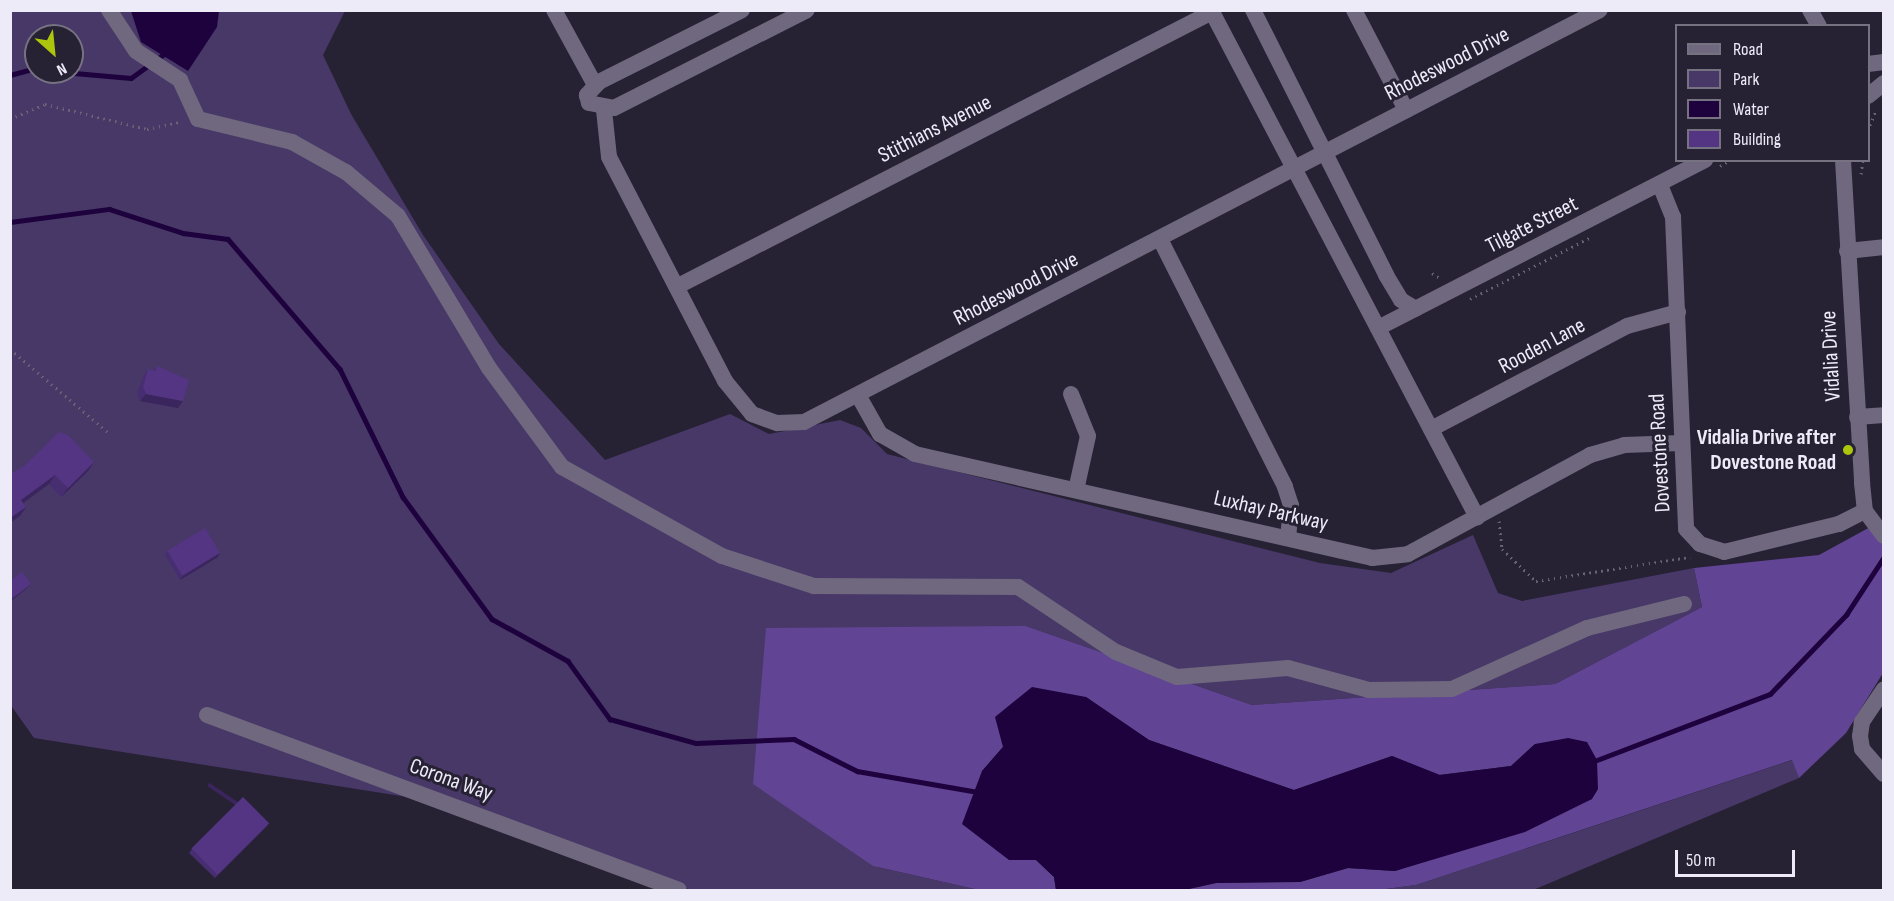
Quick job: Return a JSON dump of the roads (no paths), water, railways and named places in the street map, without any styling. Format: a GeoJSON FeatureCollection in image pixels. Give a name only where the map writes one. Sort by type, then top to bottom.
{"type":"FeatureCollection","features":[{"type":"Feature","properties":{"kind":"street"},"geometry":{"type":"LineString","coordinates":[[109,10],[136,51],[180,80],[198,118],[292,142],[346,172],[398,216],[489,368],[562,467],[722,556],[814,586],[1018,587],[1116,652],[1177,677],[1288,668],[1369,690],[1452,689],[1587,628],[1684,604]]}},
{"type":"Feature","properties":{"kind":"street"},"geometry":{"type":"LineString","coordinates":[[554,10],[595,85]]}},
{"type":"Feature","properties":{"kind":"street"},"geometry":{"type":"LineString","coordinates":[[742,10],[715,17],[595,85],[587,95],[588,103],[604,110],[807,10]]}},
{"type":"Feature","properties":{"kind":"street"},"geometry":{"type":"LineString","coordinates":[[1253,10],[1386,275],[1401,300],[1416,309]]}},
{"type":"Feature","properties":{"kind":"street"},"geometry":{"type":"LineString","coordinates":[[1354,10],[1406,110]]}},
{"type":"Feature","properties":{"kind":"street","name":"Rhodeswood Drive"},"geometry":{"type":"LineString","coordinates":[[604,110],[609,158],[678,286],[725,381],[753,414],[777,423],[804,422],[1161,241],[1406,110],[1600,10]]}},
{"type":"Feature","properties":{"kind":"street"},"geometry":{"type":"LineString","coordinates":[[1810,10],[1818,24]]}},
{"type":"Feature","properties":{"kind":"street"},"geometry":{"type":"LineString","coordinates":[[1212,11],[1292,172],[1378,328],[1477,517]]}},
{"type":"Feature","properties":{"kind":"street","name":"Stithians Avenue"},"geometry":{"type":"LineString","coordinates":[[678,286],[1212,11]]}},
{"type":"Feature","properties":{"kind":"street"},"geometry":{"type":"LineString","coordinates":[[1872,99],[1884,82]]}},
{"type":"Feature","properties":{"kind":"street","name":"Tilgate Street"},"geometry":{"type":"LineString","coordinates":[[1378,328],[1701,162]]}},
{"type":"Feature","properties":{"kind":"street","name":"Vidalia Drive"},"geometry":{"type":"LineString","coordinates":[[1845,163],[1847,251],[1865,511]]}},
{"type":"Feature","properties":{"kind":"street","name":"Dovestone Road"},"geometry":{"type":"LineString","coordinates":[[1660,185],[1673,217],[1686,529],[1700,544],[1724,552],[1839,524],[1865,511]]}},
{"type":"Feature","properties":{"kind":"street"},"geometry":{"type":"LineString","coordinates":[[1161,241],[1285,487],[1291,505],[1288,538]]}},
{"type":"Feature","properties":{"kind":"street"},"geometry":{"type":"LineString","coordinates":[[1847,251],[1884,247]]}},
{"type":"Feature","properties":{"kind":"street","name":"Rooden Lane"},"geometry":{"type":"LineString","coordinates":[[1431,429],[1628,326],[1678,312]]}},
{"type":"Feature","properties":{"kind":"street"},"geometry":{"type":"LineString","coordinates":[[1071,394],[1088,436],[1076,490]]}},
{"type":"Feature","properties":{"kind":"street","name":"Luxhay Parkway"},"geometry":{"type":"LineString","coordinates":[[858,395],[893,446],[1288,538],[1390,558],[1477,517],[1590,454],[1624,446],[1681,443]]}},
{"type":"Feature","properties":{"kind":"street"},"geometry":{"type":"LineString","coordinates":[[1857,417],[1884,415]]}},
{"type":"Feature","properties":{"kind":"street"},"geometry":{"type":"LineString","coordinates":[[1865,511],[1881,534]]}},
{"type":"Feature","properties":{"kind":"street"},"geometry":{"type":"LineString","coordinates":[[1884,689],[1862,722],[1860,736],[1862,749],[1884,774]]}},
{"type":"Feature","properties":{"kind":"street","name":"Corona Way"},"geometry":{"type":"LineString","coordinates":[[207,715],[679,891]]}},
{"type":"Feature","properties":{"kind":"water"},"geometry":{"type":"Polygon","coordinates":[[[131,11],[219,11],[217,27],[188,71],[141,42],[131,11]]]}},
{"type":"Feature","properties":{"kind":"water"},"geometry":{"type":"Polygon","coordinates":[[[1032,687],[1086,697],[1149,740],[1294,790],[1392,756],[1440,775],[1511,766],[1535,744],[1568,738],[1587,742],[1597,760],[1598,789],[1592,799],[1525,832],[1395,871],[1348,868],[1300,882],[1216,883],[1184,890],[1056,890],[1054,877],[1036,860],[1009,860],[962,824],[982,771],[1003,747],[995,717],[1032,687]]]}},
{"type":"Feature","properties":{"kind":"waterway"},"geometry":{"type":"LineString","coordinates":[[84,74],[131,78],[163,55]]}},
{"type":"Feature","properties":{"kind":"waterway"},"geometry":{"type":"LineString","coordinates":[[10,75],[24,71]]}},
{"type":"Feature","properties":{"kind":"waterway"},"geometry":{"type":"LineString","coordinates":[[10,222],[109,209],[183,233],[228,239],[340,369],[403,497],[492,619],[568,661],[610,719],[696,743],[794,739],[857,771],[973,791]]}},
{"type":"Feature","properties":{"kind":"waterway"},"geometry":{"type":"LineString","coordinates":[[1597,760],[1770,694],[1846,615],[1884,557]]}},
{"type":"Feature","properties":{"kind":"place","name":"Vidalia Drive after Dovestone Road"},"geometry":{"type":"Point","coordinates":[1848,450]}}]}
